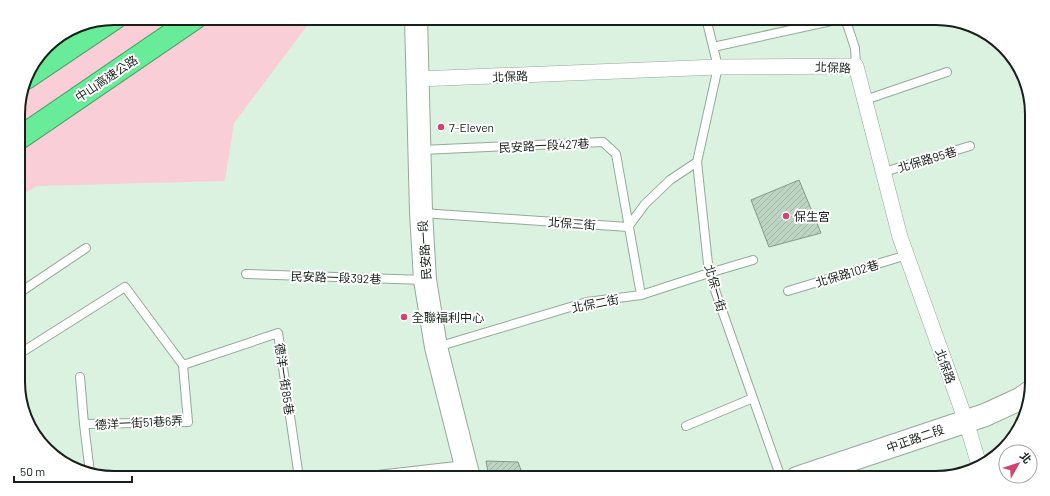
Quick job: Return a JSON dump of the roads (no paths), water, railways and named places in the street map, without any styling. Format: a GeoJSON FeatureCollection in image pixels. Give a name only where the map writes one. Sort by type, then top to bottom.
{"type":"FeatureCollection","features":[{"type":"Feature","properties":{"kind":"highway","name":"中山高速公路"},"geometry":{"type":"LineString","coordinates":[[25,134],[184,25]]}},
{"type":"Feature","properties":{"kind":"highway"},"geometry":{"type":"LineString","coordinates":[[37,71],[103,26]]}},
{"type":"Feature","properties":{"kind":"street","name":"民安路一段"},"geometry":{"type":"LineString","coordinates":[[416,25],[421,212],[425,280],[436,347],[467,471]]}},
{"type":"Feature","properties":{"kind":"street","name":"北保路"},"geometry":{"type":"LineString","coordinates":[[418,79],[718,67],[856,66],[900,237],[966,421],[978,460]]}},
{"type":"Feature","properties":{"kind":"street","name":"中正路二段"},"geometry":{"type":"LineString","coordinates":[[833,471],[985,415],[1024,396]]}},
{"type":"Feature","properties":{"kind":"lane"},"geometry":{"type":"LineString","coordinates":[[708,25],[718,67]]}},
{"type":"Feature","properties":{"kind":"lane"},"geometry":{"type":"LineString","coordinates":[[713,47],[813,25]]}},
{"type":"Feature","properties":{"kind":"lane"},"geometry":{"type":"LineString","coordinates":[[847,25],[855,48],[856,66]]}},
{"type":"Feature","properties":{"kind":"lane","name":"北保一街"},"geometry":{"type":"LineString","coordinates":[[718,67],[697,162],[708,272],[779,471]]}},
{"type":"Feature","properties":{"kind":"lane"},"geometry":{"type":"LineString","coordinates":[[865,100],[947,72]]}},
{"type":"Feature","properties":{"kind":"lane","name":"民安路一段427巷"},"geometry":{"type":"LineString","coordinates":[[420,150],[603,142],[616,154],[641,295]]}},
{"type":"Feature","properties":{"kind":"lane","name":"北保路95巷"},"geometry":{"type":"LineString","coordinates":[[884,172],[970,146]]}},
{"type":"Feature","properties":{"kind":"lane"},"geometry":{"type":"LineString","coordinates":[[628,227],[646,204],[670,180],[697,162]]}},
{"type":"Feature","properties":{"kind":"lane","name":"北保三街"},"geometry":{"type":"LineString","coordinates":[[421,212],[628,227]]}},
{"type":"Feature","properties":{"kind":"lane"},"geometry":{"type":"LineString","coordinates":[[25,289],[86,248]]}},
{"type":"Feature","properties":{"kind":"lane","name":"北保路102巷"},"geometry":{"type":"LineString","coordinates":[[788,291],[907,255]]}},
{"type":"Feature","properties":{"kind":"lane","name":"北保二街"},"geometry":{"type":"LineString","coordinates":[[436,347],[587,302],[641,295],[708,272],[753,260]]}},
{"type":"Feature","properties":{"kind":"lane","name":"民安路一段392巷"},"geometry":{"type":"LineString","coordinates":[[246,274],[425,280]]}},
{"type":"Feature","properties":{"kind":"lane"},"geometry":{"type":"LineString","coordinates":[[25,350],[124,287],[183,365]]}},
{"type":"Feature","properties":{"kind":"lane","name":"德洋一街85巷"},"geometry":{"type":"LineString","coordinates":[[183,365],[278,333],[298,471]]}},
{"type":"Feature","properties":{"kind":"lane","name":"德洋一街51巷6弄"},"geometry":{"type":"LineString","coordinates":[[84,424],[188,422],[183,365]]}},
{"type":"Feature","properties":{"kind":"lane"},"geometry":{"type":"LineString","coordinates":[[80,377],[89,467]]}},
{"type":"Feature","properties":{"kind":"lane"},"geometry":{"type":"LineString","coordinates":[[686,426],[753,398]]}},
{"type":"Feature","properties":{"kind":"place","name":"7-Eleven"},"geometry":{"type":"Point","coordinates":[441,127]}},
{"type":"Feature","properties":{"kind":"place","name":"保生宮"},"geometry":{"type":"Point","coordinates":[786,216]}},
{"type":"Feature","properties":{"kind":"place","name":"全聯福利中心"},"geometry":{"type":"Point","coordinates":[404,317]}}]}
